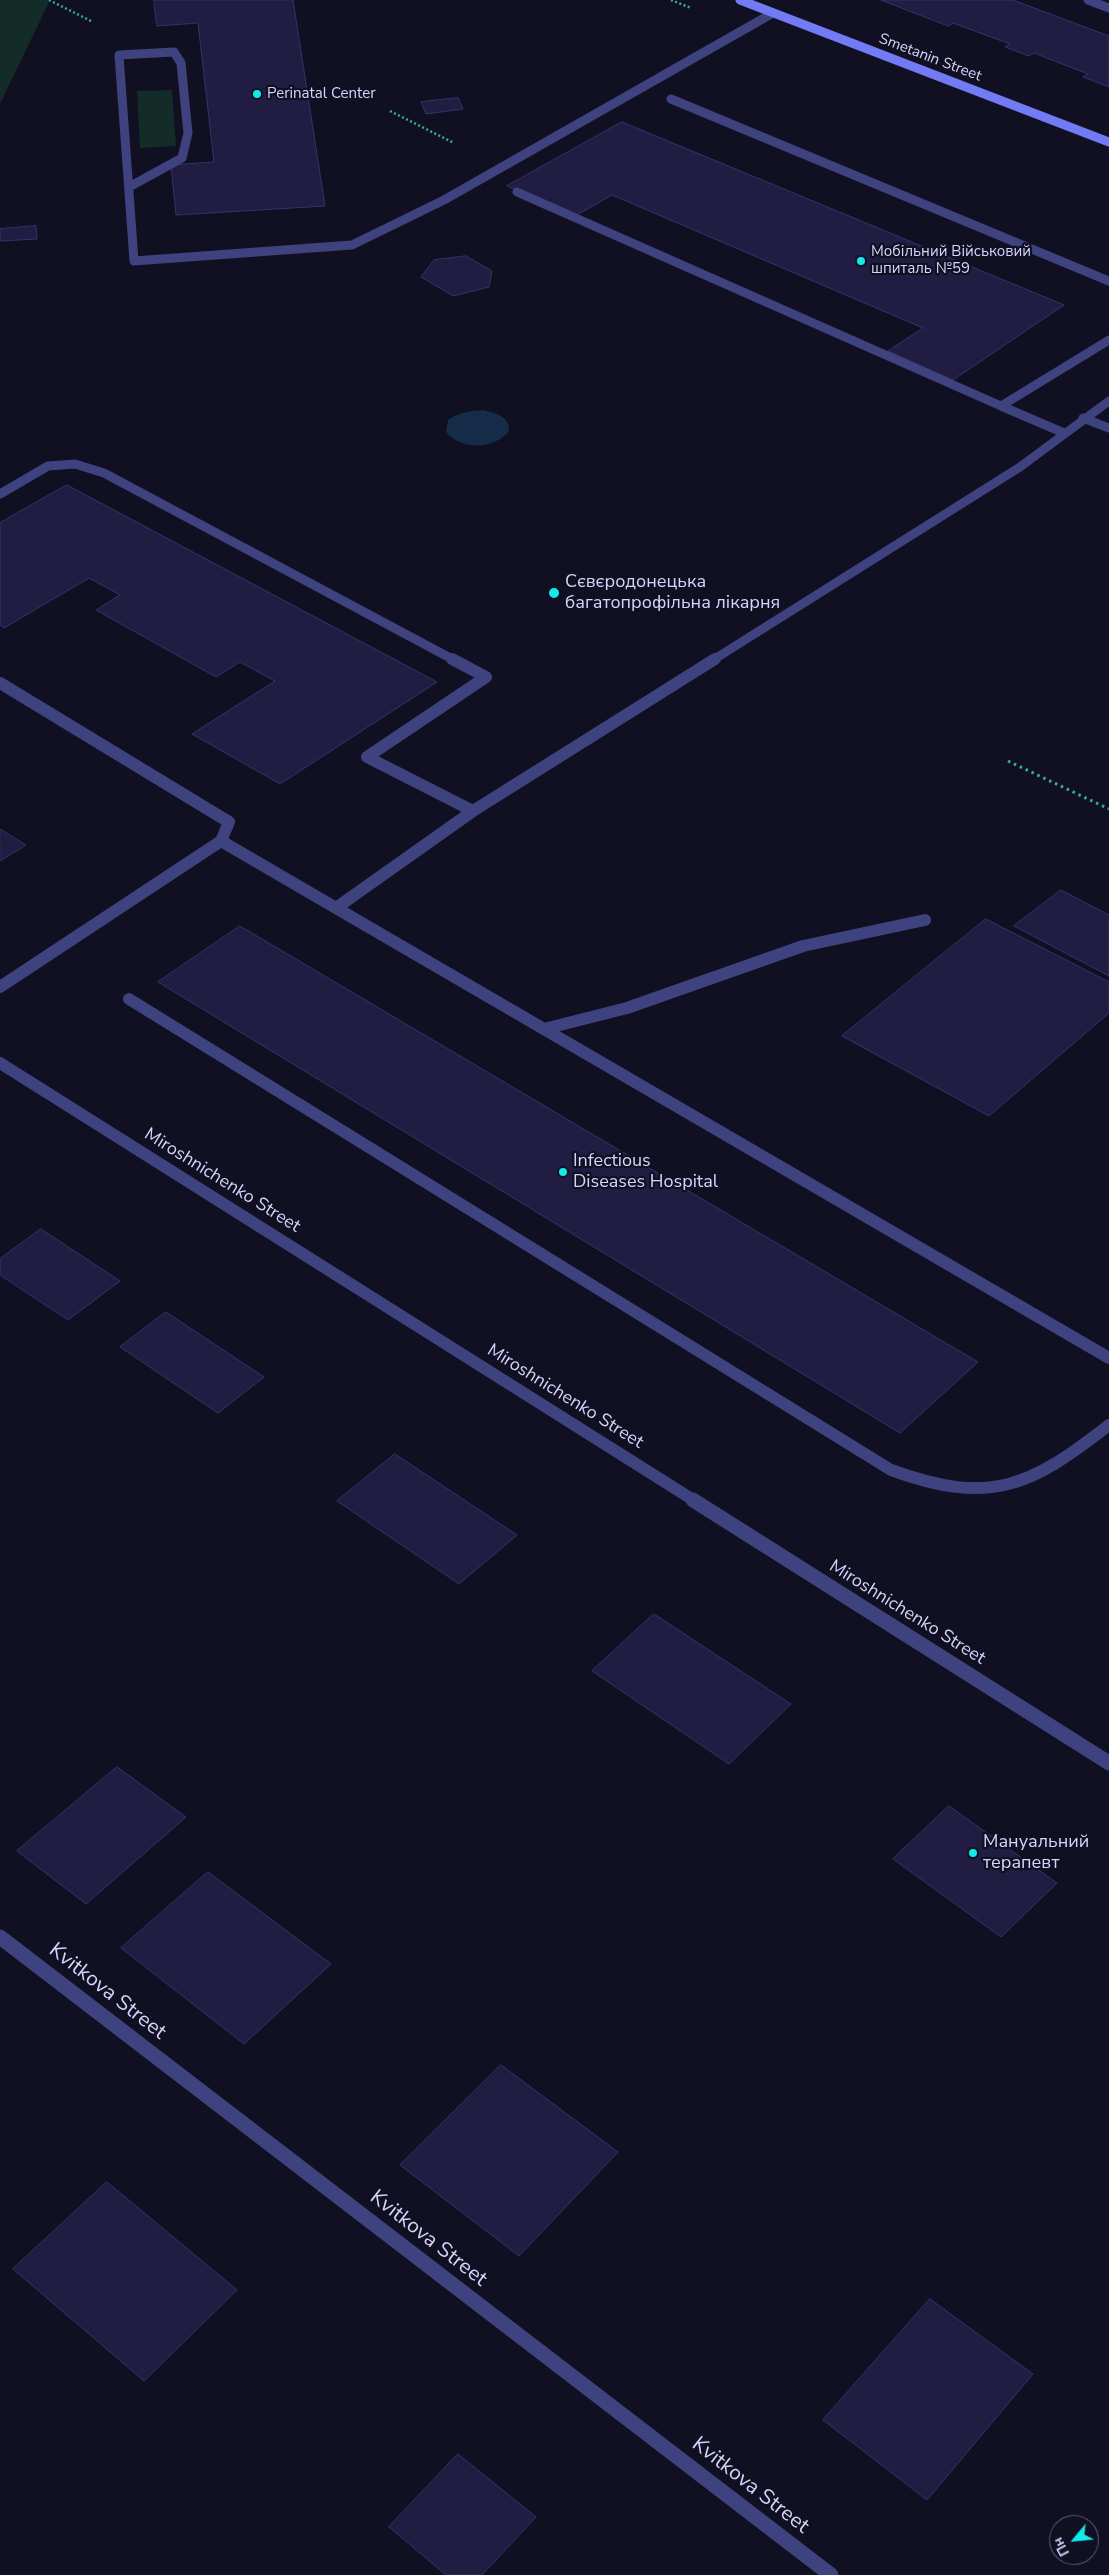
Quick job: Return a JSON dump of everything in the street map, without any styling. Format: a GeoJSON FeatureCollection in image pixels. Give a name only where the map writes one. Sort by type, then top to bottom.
{"type":"FeatureCollection","features":[{"type":"Feature","properties":{"kind":"street","name":"Smetanin Street"},"geometry":{"type":"LineString","coordinates":[[740,0],[1109,142]]}},
{"type":"Feature","properties":{"kind":"street"},"geometry":{"type":"LineString","coordinates":[[1088,0],[1109,8]]}},
{"type":"Feature","properties":{"kind":"street"},"geometry":{"type":"LineString","coordinates":[[129,187],[182,158],[188,133],[181,63],[174,52],[119,54],[134,261],[352,245],[444,200],[499,166],[773,13]]}},
{"type":"Feature","properties":{"kind":"street"},"geometry":{"type":"LineString","coordinates":[[671,99],[1109,281]]}},
{"type":"Feature","properties":{"kind":"street"},"geometry":{"type":"LineString","coordinates":[[517,192],[1064,433]]}},
{"type":"Feature","properties":{"kind":"street"},"geometry":{"type":"LineString","coordinates":[[1001,406],[1109,340]]}},
{"type":"Feature","properties":{"kind":"street"},"geometry":{"type":"LineString","coordinates":[[336,908],[473,812],[1020,467],[1083,418],[1109,402]]}},
{"type":"Feature","properties":{"kind":"street"},"geometry":{"type":"LineString","coordinates":[[1083,418],[1109,428]]}},
{"type":"Feature","properties":{"kind":"street"},"geometry":{"type":"LineString","coordinates":[[0,494],[48,466],[75,464],[104,473],[486,677],[366,757],[473,812]]}},
{"type":"Feature","properties":{"kind":"street"},"geometry":{"type":"LineString","coordinates":[[0,684],[229,822],[221,841],[0,987]]}},
{"type":"Feature","properties":{"kind":"street"},"geometry":{"type":"LineString","coordinates":[[221,841],[1109,1358]]}},
{"type":"Feature","properties":{"kind":"street"},"geometry":{"type":"LineString","coordinates":[[544,1029],[627,1008],[802,946],[925,920]]}},
{"type":"Feature","properties":{"kind":"street"},"geometry":{"type":"LineString","coordinates":[[129,999],[891,1470],[935,1485],[993,1489],[1035,1477],[1078,1450],[1109,1425]]}},
{"type":"Feature","properties":{"kind":"street","name":"Miroshnichenko Street"},"geometry":{"type":"LineString","coordinates":[[0,1063],[1109,1763]]}},
{"type":"Feature","properties":{"kind":"street","name":"Kvitkova Street"},"geometry":{"type":"LineString","coordinates":[[0,1937],[831,2575]]}},
{"type":"Feature","properties":{"kind":"path"},"geometry":{"type":"LineString","coordinates":[[390,111],[499,166]]}},
{"type":"Feature","properties":{"kind":"path"},"geometry":{"type":"LineString","coordinates":[[1008,761],[1109,809]]}},
{"type":"Feature","properties":{"kind":"green space"},"geometry":{"type":"Polygon","coordinates":[[[0,0],[50,0],[0,104],[0,0]]]}},
{"type":"Feature","properties":{"kind":"green space"},"geometry":{"type":"Polygon","coordinates":[[[172,90],[176,146],[140,148],[137,91],[172,90]]]}},
{"type":"Feature","properties":{"kind":"water"},"geometry":{"type":"Polygon","coordinates":[[[483,410],[501,416],[509,426],[509,431],[495,442],[468,445],[452,438],[446,432],[448,420],[452,417],[465,412],[483,410]]]}},
{"type":"Feature","properties":{"kind":"building","name":"Perinatal Center"},"geometry":{"type":"Polygon","coordinates":[[[154,0],[293,0],[325,206],[176,215],[171,165],[214,162],[198,23],[157,26],[154,0]]]}},
{"type":"Feature","properties":{"kind":"building"},"geometry":{"type":"Polygon","coordinates":[[[881,0],[1013,0],[1109,36],[1109,87],[1083,77],[1088,74],[1034,53],[1029,56],[1005,47],[1010,44],[953,23],[949,26],[881,0]]]}},
{"type":"Feature","properties":{"kind":"building"},"geometry":{"type":"Polygon","coordinates":[[[458,98],[463,109],[426,114],[421,102],[458,98]]]}},
{"type":"Feature","properties":{"kind":"building","name":"Мобільний Військовий шпиталь №59"},"geometry":{"type":"Polygon","coordinates":[[[622,122],[1064,305],[953,380],[888,351],[923,328],[612,195],[575,216],[507,186],[622,122]]]}},
{"type":"Feature","properties":{"kind":"building"},"geometry":{"type":"Polygon","coordinates":[[[36,226],[37,239],[0,241],[0,229],[36,226]]]}},
{"type":"Feature","properties":{"kind":"building"},"geometry":{"type":"Polygon","coordinates":[[[466,256],[492,271],[489,287],[453,296],[421,277],[434,260],[466,256]]]}},
{"type":"Feature","properties":{"kind":"building"},"geometry":{"type":"Polygon","coordinates":[[[67,485],[437,682],[280,784],[192,734],[275,681],[240,662],[216,677],[96,610],[120,595],[89,578],[4,628],[0,625],[0,523],[67,485]]]}},
{"type":"Feature","properties":{"kind":"building"},"geometry":{"type":"Polygon","coordinates":[[[0,829],[26,845],[0,861],[0,829]]]}},
{"type":"Feature","properties":{"kind":"building"},"geometry":{"type":"Polygon","coordinates":[[[1061,890],[1109,915],[1109,976],[1014,926],[1061,890]]]}},
{"type":"Feature","properties":{"kind":"building"},"geometry":{"type":"Polygon","coordinates":[[[986,919],[1109,982],[1109,1013],[989,1116],[842,1036],[986,919]]]}},
{"type":"Feature","properties":{"kind":"building","name":"Infectious Diseases Hospital"},"geometry":{"type":"Polygon","coordinates":[[[240,926],[978,1362],[900,1433],[158,982],[240,926]]]}},
{"type":"Feature","properties":{"kind":"building"},"geometry":{"type":"Polygon","coordinates":[[[41,1229],[120,1281],[68,1320],[0,1275],[0,1259],[41,1229]]]}},
{"type":"Feature","properties":{"kind":"building"},"geometry":{"type":"Polygon","coordinates":[[[166,1312],[264,1377],[218,1413],[120,1347],[166,1312]]]}},
{"type":"Feature","properties":{"kind":"building"},"geometry":{"type":"Polygon","coordinates":[[[395,1454],[517,1535],[459,1584],[337,1501],[395,1454]]]}},
{"type":"Feature","properties":{"kind":"building"},"geometry":{"type":"Polygon","coordinates":[[[654,1614],[791,1704],[729,1764],[592,1671],[654,1614]]]}},
{"type":"Feature","properties":{"kind":"building"},"geometry":{"type":"Polygon","coordinates":[[[117,1767],[186,1817],[86,1904],[17,1851],[117,1767]]]}},
{"type":"Feature","properties":{"kind":"building"},"geometry":{"type":"Polygon","coordinates":[[[949,1806],[1057,1883],[1001,1937],[893,1859],[949,1806]]]}},
{"type":"Feature","properties":{"kind":"building"},"geometry":{"type":"Polygon","coordinates":[[[208,1872],[331,1964],[244,2044],[121,1948],[208,1872]]]}},
{"type":"Feature","properties":{"kind":"building"},"geometry":{"type":"Polygon","coordinates":[[[501,2065],[618,2152],[519,2256],[400,2165],[501,2065]]]}},
{"type":"Feature","properties":{"kind":"building"},"geometry":{"type":"Polygon","coordinates":[[[107,2182],[237,2290],[144,2381],[13,2269],[107,2182]]]}},
{"type":"Feature","properties":{"kind":"building"},"geometry":{"type":"Polygon","coordinates":[[[930,2299],[1033,2374],[927,2500],[823,2420],[930,2299]]]}},
{"type":"Feature","properties":{"kind":"building"},"geometry":{"type":"Polygon","coordinates":[[[458,2454],[536,2517],[482,2575],[446,2575],[389,2527],[458,2454]]]}},
{"type":"Feature","properties":{"kind":"place","name":"Perinatal Center"},"geometry":{"type":"Point","coordinates":[257,94]}},
{"type":"Feature","properties":{"kind":"place","name":"Мобільний Військовий шпиталь №59"},"geometry":{"type":"Point","coordinates":[861,261]}},
{"type":"Feature","properties":{"kind":"place","name":"Сєвєродонецька багатопрофільна лікарня"},"geometry":{"type":"Point","coordinates":[554,593]}},
{"type":"Feature","properties":{"kind":"place","name":"Infectious Diseases Hospital"},"geometry":{"type":"Point","coordinates":[563,1172]}},
{"type":"Feature","properties":{"kind":"place","name":"Мануальний терапевт"},"geometry":{"type":"Point","coordinates":[973,1853]}}]}
